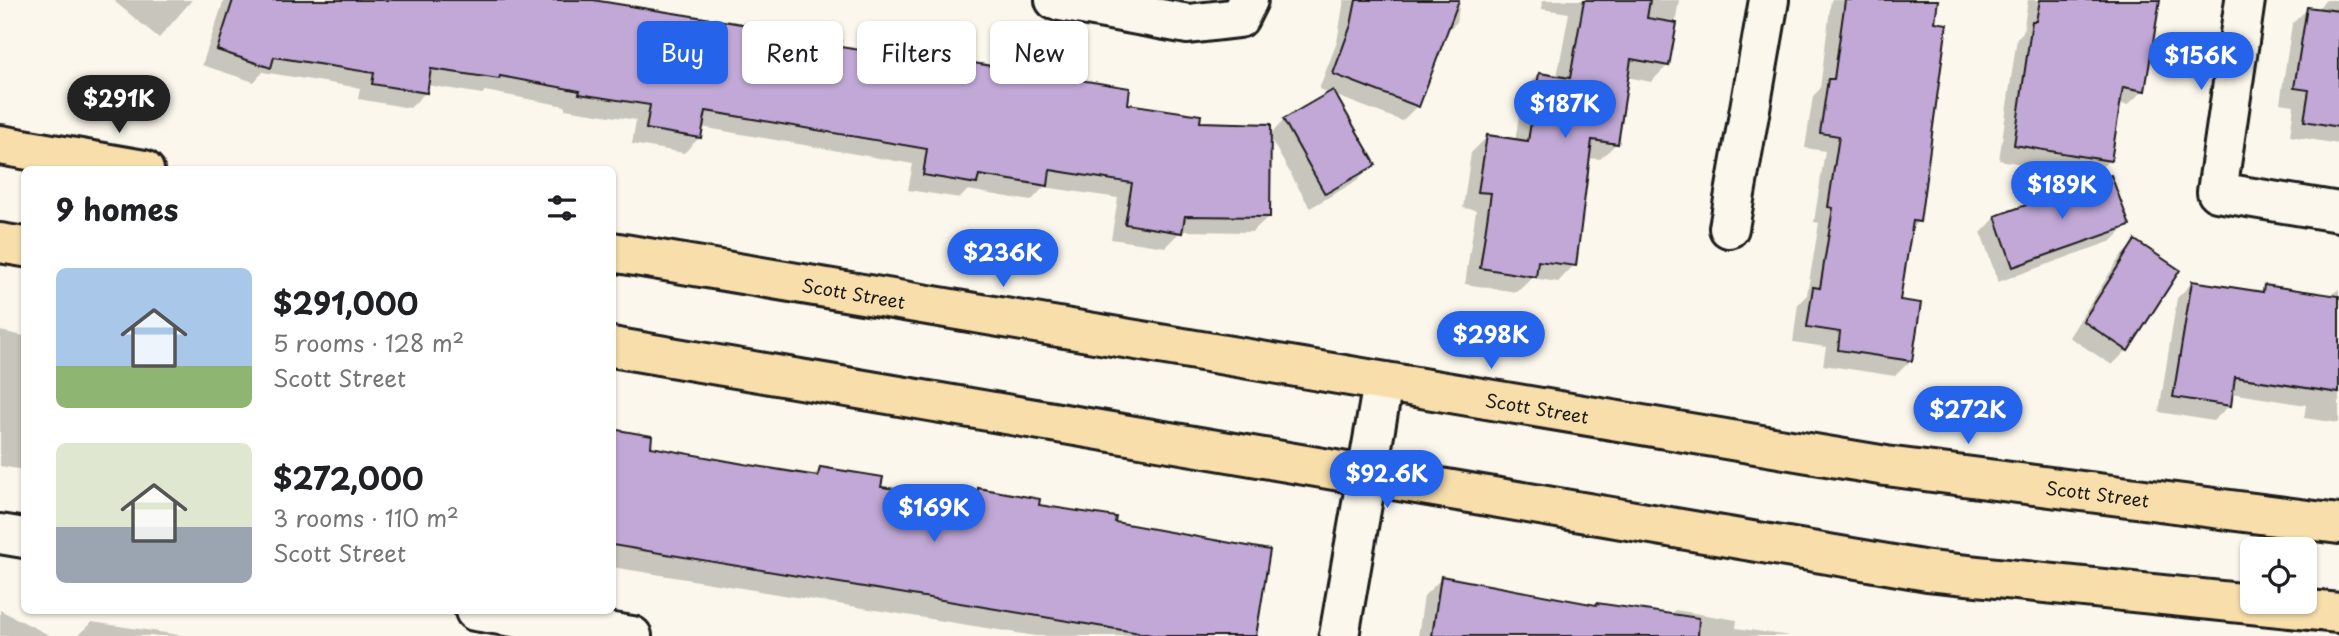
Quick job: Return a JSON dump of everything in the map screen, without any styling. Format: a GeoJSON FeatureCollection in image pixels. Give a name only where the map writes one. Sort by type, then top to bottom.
{"type":"FeatureCollection","features":[{"type":"Feature","properties":{"kind":"main road"},"geometry":{"type":"LineString","coordinates":[[0,145],[121,166]]}},
{"type":"Feature","properties":{"kind":"main road"},"geometry":{"type":"LineString","coordinates":[[0,243],[21,246]]}},
{"type":"Feature","properties":{"kind":"main road","name":"Scott Street"},"geometry":{"type":"LineString","coordinates":[[616,253],[1886,466],[2339,524]]}},
{"type":"Feature","properties":{"kind":"main road"},"geometry":{"type":"LineString","coordinates":[[616,348],[1928,571],[2339,612]]}},
{"type":"Feature","properties":{"kind":"street"},"geometry":{"type":"LineString","coordinates":[[1055,0],[1188,24],[1243,9]]}},
{"type":"Feature","properties":{"kind":"street"},"geometry":{"type":"LineString","coordinates":[[1729,228],[1769,0]]}},
{"type":"Feature","properties":{"kind":"street"},"geometry":{"type":"LineString","coordinates":[[2245,0],[2217,192],[2339,212]]}},
{"type":"Feature","properties":{"kind":"street"},"geometry":{"type":"LineString","coordinates":[[1339,636],[1383,383]]}},
{"type":"Feature","properties":{"kind":"street"},"geometry":{"type":"LineString","coordinates":[[0,534],[21,538]]}},
{"type":"Feature","properties":{"kind":"street"},"geometry":{"type":"LineString","coordinates":[[494,614],[632,636]]}},
{"type":"Feature","properties":{"kind":"building"},"geometry":{"type":"Polygon","coordinates":[[[233,0],[593,0],[723,21],[637,21],[637,84],[728,84],[728,22],[742,24],[742,84],[843,84],[843,47],[857,50],[857,84],[976,84],[976,63],[990,66],[990,84],[1088,84],[1088,81],[1130,88],[1128,104],[1201,115],[1200,122],[1271,124],[1270,217],[1185,216],[1182,233],[1125,224],[1132,183],[1050,170],[1048,186],[979,175],[977,184],[923,175],[927,149],[706,111],[701,138],[646,129],[650,105],[579,94],[580,91],[500,76],[499,79],[431,69],[427,93],[372,84],[374,73],[274,57],[271,68],[217,50],[233,0]]]}},
{"type":"Feature","properties":{"kind":"building"},"geometry":{"type":"Polygon","coordinates":[[[1356,0],[1459,0],[1419,107],[1333,74],[1351,25],[1356,0]]]}},
{"type":"Feature","properties":{"kind":"building"},"geometry":{"type":"Polygon","coordinates":[[[1584,0],[1650,0],[1647,18],[1677,23],[1669,66],[1631,59],[1618,144],[1592,140],[1576,266],[1538,261],[1536,277],[1480,268],[1491,193],[1478,192],[1487,135],[1528,141],[1539,73],[1570,78],[1584,0]]]}},
{"type":"Feature","properties":{"kind":"building"},"geometry":{"type":"Polygon","coordinates":[[[1845,0],[1938,0],[1935,22],[1947,24],[1920,222],[1913,221],[1900,300],[1921,303],[1912,361],[1838,350],[1840,332],[1807,327],[1813,287],[1820,288],[1833,208],[1828,207],[1839,136],[1820,133],[1828,79],[1834,79],[1845,0]]]}},
{"type":"Feature","properties":{"kind":"building"},"geometry":{"type":"Polygon","coordinates":[[[2040,0],[2160,0],[2145,91],[2123,87],[2111,161],[2014,145],[2032,21],[2036,21],[2040,0]]]}},
{"type":"Feature","properties":{"kind":"building"},"geometry":{"type":"Polygon","coordinates":[[[2307,7],[2339,11],[2339,127],[2304,121],[2309,90],[2294,88],[2307,7]]]}},
{"type":"Feature","properties":{"kind":"building"},"geometry":{"type":"Polygon","coordinates":[[[1333,90],[1376,165],[1325,194],[1283,119],[1333,90]]]}},
{"type":"Feature","properties":{"kind":"building"},"geometry":{"type":"Polygon","coordinates":[[[2111,175],[2130,226],[2013,267],[1995,216],[2111,175]]]}},
{"type":"Feature","properties":{"kind":"building"},"geometry":{"type":"Polygon","coordinates":[[[2135,240],[2180,270],[2128,351],[2083,321],[2135,240]]]}},
{"type":"Feature","properties":{"kind":"building"},"geometry":{"type":"Polygon","coordinates":[[[2192,281],[2263,292],[2264,285],[2339,296],[2339,393],[2235,377],[2231,406],[2173,397],[2192,281]]]}},
{"type":"Feature","properties":{"kind":"building"},"geometry":{"type":"Polygon","coordinates":[[[616,430],[652,436],[651,447],[818,476],[820,467],[883,477],[881,487],[976,500],[978,488],[1040,499],[1039,505],[1116,517],[1115,522],[1270,550],[1256,636],[1158,636],[616,546],[616,430]]]}},
{"type":"Feature","properties":{"kind":"building"},"geometry":{"type":"Polygon","coordinates":[[[1441,576],[1596,605],[1597,603],[1699,618],[1698,636],[1432,636],[1441,576]]]}}]}
